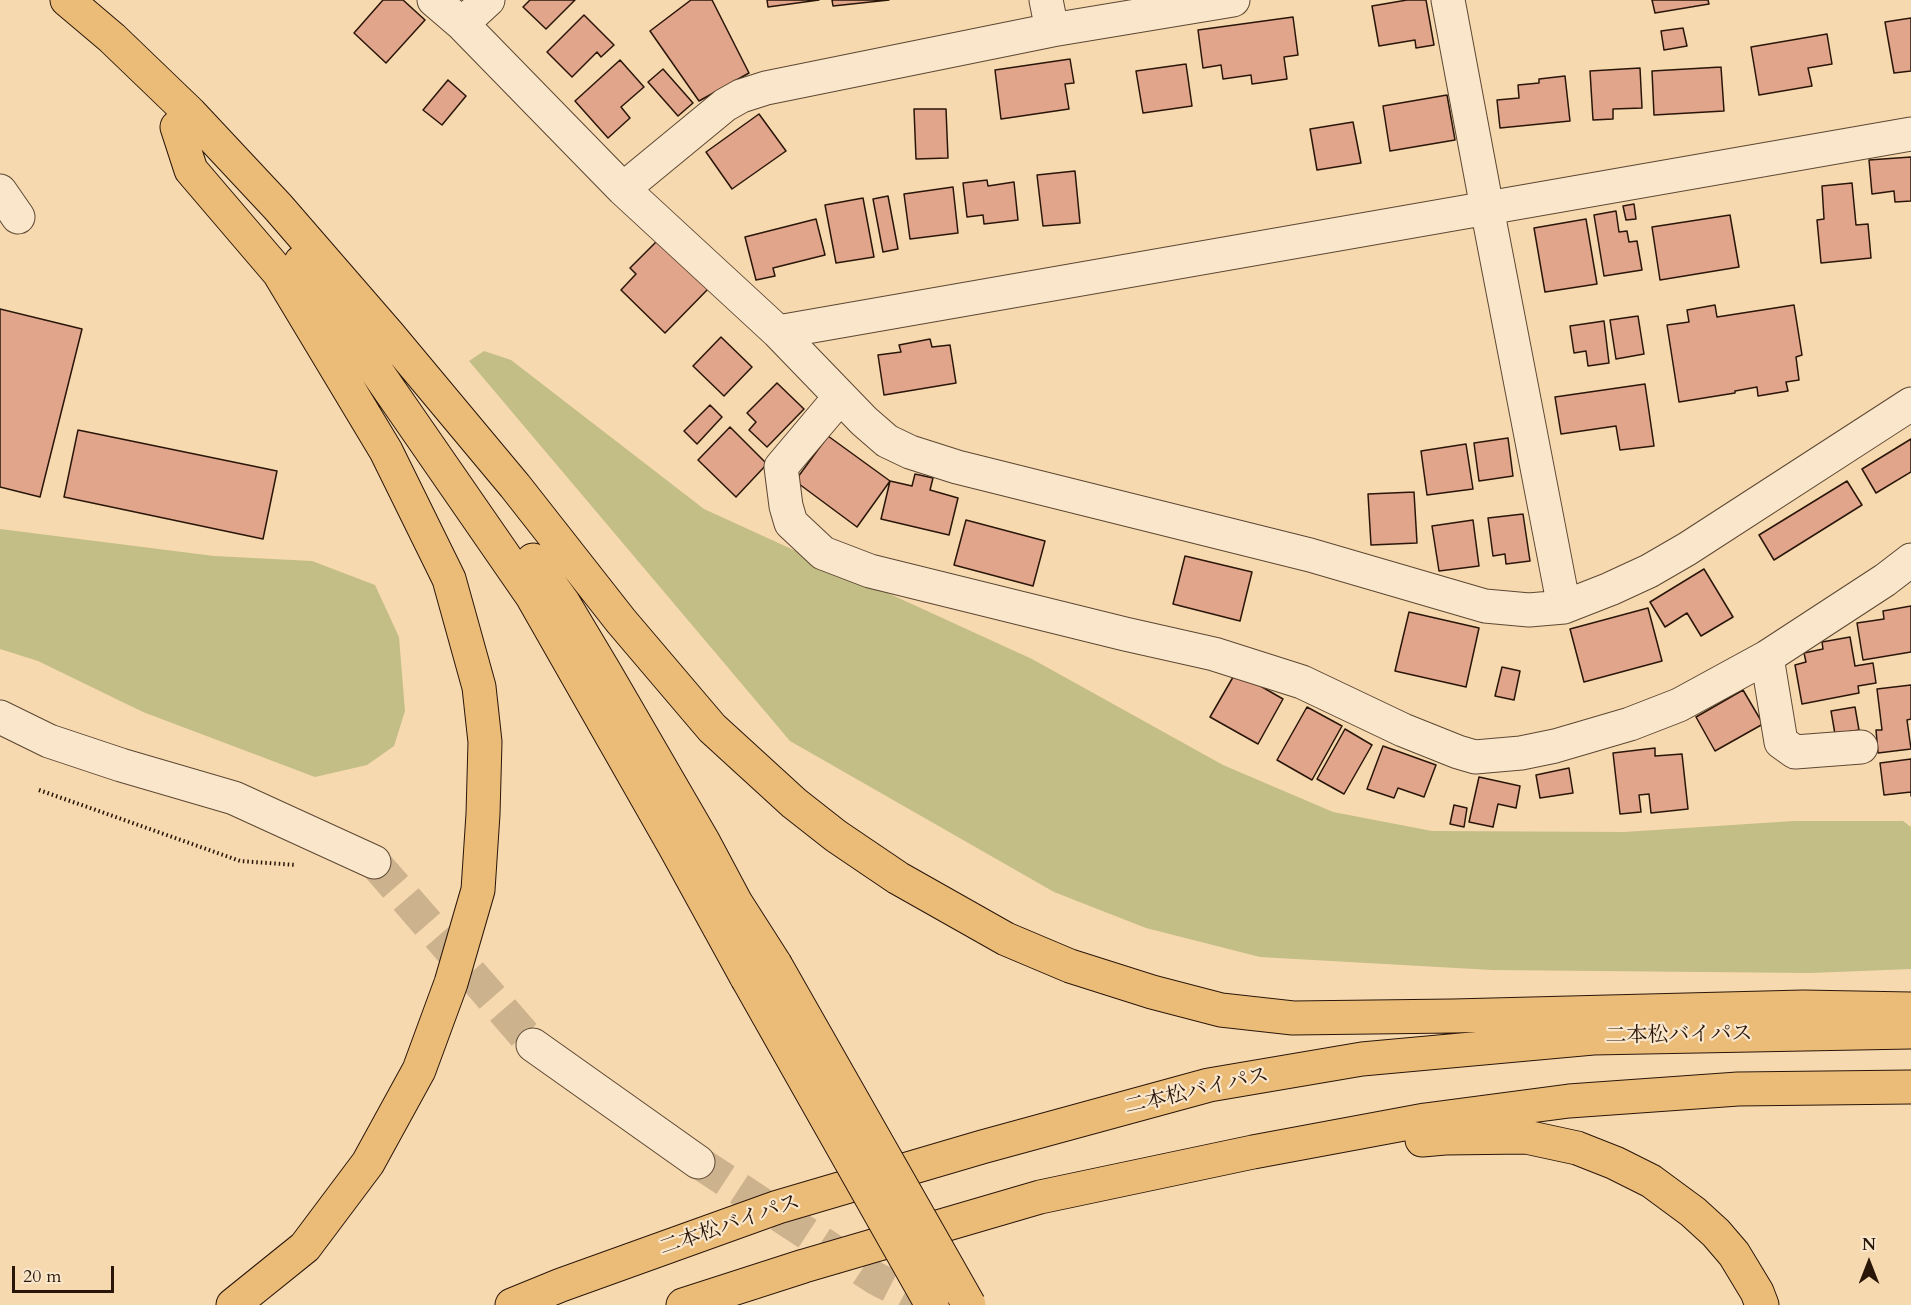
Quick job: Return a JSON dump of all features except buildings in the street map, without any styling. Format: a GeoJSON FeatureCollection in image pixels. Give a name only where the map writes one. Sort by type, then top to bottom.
{"type":"FeatureCollection","features":[{"type":"Feature","properties":{"kind":"highway"},"geometry":{"type":"LineString","coordinates":[[53,0],[241,192],[298,257],[532,596],[675,847],[761,971],[969,1305]]}},
{"type":"Feature","properties":{"kind":"highway"},"geometry":{"type":"LineString","coordinates":[[67,0],[112,38],[190,113],[245,170],[318,252],[515,486],[621,621],[712,728],[794,803],[836,836],[898,878],[1006,939],[1070,966],[1152,992],[1221,1010],[1293,1018],[1803,1007],[1911,1009]]}},
{"type":"Feature","properties":{"kind":"highway"},"geometry":{"type":"LineString","coordinates":[[177,127],[191,170],[279,273],[386,451],[449,579],[479,687],[485,742],[478,890],[451,983],[419,1070],[368,1163],[305,1246],[233,1305]]}},
{"type":"Feature","properties":{"kind":"highway"},"geometry":{"type":"LineString","coordinates":[[318,252],[351,310],[426,412],[473,469],[562,602],[703,841],[736,903],[761,971],[932,1305]]}},
{"type":"Feature","properties":{"kind":"highway","name":"二本松バイパス"},"geometry":{"type":"LineString","coordinates":[[512,1305],[561,1285],[778,1207],[982,1147],[1209,1085],[1362,1059],[1593,1038],[1911,1032]]}},
{"type":"Feature","properties":{"kind":"highway"},"geometry":{"type":"LineString","coordinates":[[683,1305],[804,1266],[1040,1197],[1253,1152],[1425,1120],[1569,1101],[1738,1089],[1911,1087]]}},
{"type":"Feature","properties":{"kind":"highway"},"geometry":{"type":"LineString","coordinates":[[1253,1152],[1374,1145],[1445,1138],[1503,1137],[1526,1137],[1577,1148],[1615,1162],[1651,1181],[1693,1212],[1734,1254],[1757,1292],[1761,1305]]}},
{"type":"Feature","properties":{"kind":"street"},"geometry":{"type":"LineString","coordinates":[[434,0],[462,24],[623,189],[778,332],[864,421],[887,441],[910,452],[957,467],[1310,555],[1485,606],[1529,610],[1564,607],[1649,572],[1911,404]]}},
{"type":"Feature","properties":{"kind":"street"},"geometry":{"type":"LineString","coordinates":[[462,24],[488,0]]}},
{"type":"Feature","properties":{"kind":"street"},"geometry":{"type":"LineString","coordinates":[[623,189],[725,105],[741,96],[766,88],[1049,15],[1233,0]]}},
{"type":"Feature","properties":{"kind":"street"},"geometry":{"type":"LineString","coordinates":[[1448,0],[1564,607]]}},
{"type":"Feature","properties":{"kind":"street"},"geometry":{"type":"LineString","coordinates":[[778,332],[1911,134]]}},
{"type":"Feature","properties":{"kind":"street"},"geometry":{"type":"LineString","coordinates":[[840,397],[781,467],[786,506],[791,523],[824,553],[870,572],[1214,654],[1302,682],[1403,730],[1475,757],[1521,753],[1595,735],[1679,705],[1767,657],[1885,580],[1911,560]]}},
{"type":"Feature","properties":{"kind":"street"},"geometry":{"type":"LineString","coordinates":[[1767,657],[1781,742],[1795,752],[1861,747]]}},
{"type":"Feature","properties":{"kind":"street"},"geometry":{"type":"LineString","coordinates":[[0,717],[49,741],[174,782],[234,798],[374,862]]}},
{"type":"Feature","properties":{"kind":"street"},"geometry":{"type":"LineString","coordinates":[[533,1045],[698,1162]]}},
{"type":"Feature","properties":{"kind":"path"},"geometry":{"type":"LineString","coordinates":[[39,790],[240,861],[303,865]]}},
{"type":"Feature","properties":{"kind":"shaded area"},"geometry":{"type":"Polygon","coordinates":[[[484,351],[511,360],[704,509],[1032,659],[1223,765],[1333,812],[1432,831],[1624,832],[1794,821],[1903,821],[1911,827],[1911,969],[1810,973],[1492,970],[1260,957],[1146,928],[1054,892],[790,741],[469,361],[484,351]]]}},
{"type":"Feature","properties":{"kind":"shaded area"},"geometry":{"type":"Polygon","coordinates":[[[0,529],[214,556],[312,561],[375,585],[399,637],[405,711],[394,746],[367,765],[315,777],[143,712],[38,661],[0,649],[0,529]]]}},
{"type":"Feature","properties":{"kind":"tunnel"},"geometry":{"type":"LineString","coordinates":[[374,862],[533,1045]]}},
{"type":"Feature","properties":{"kind":"tunnel"},"geometry":{"type":"LineString","coordinates":[[698,1162],[875,1278],[927,1305]]}}]}
